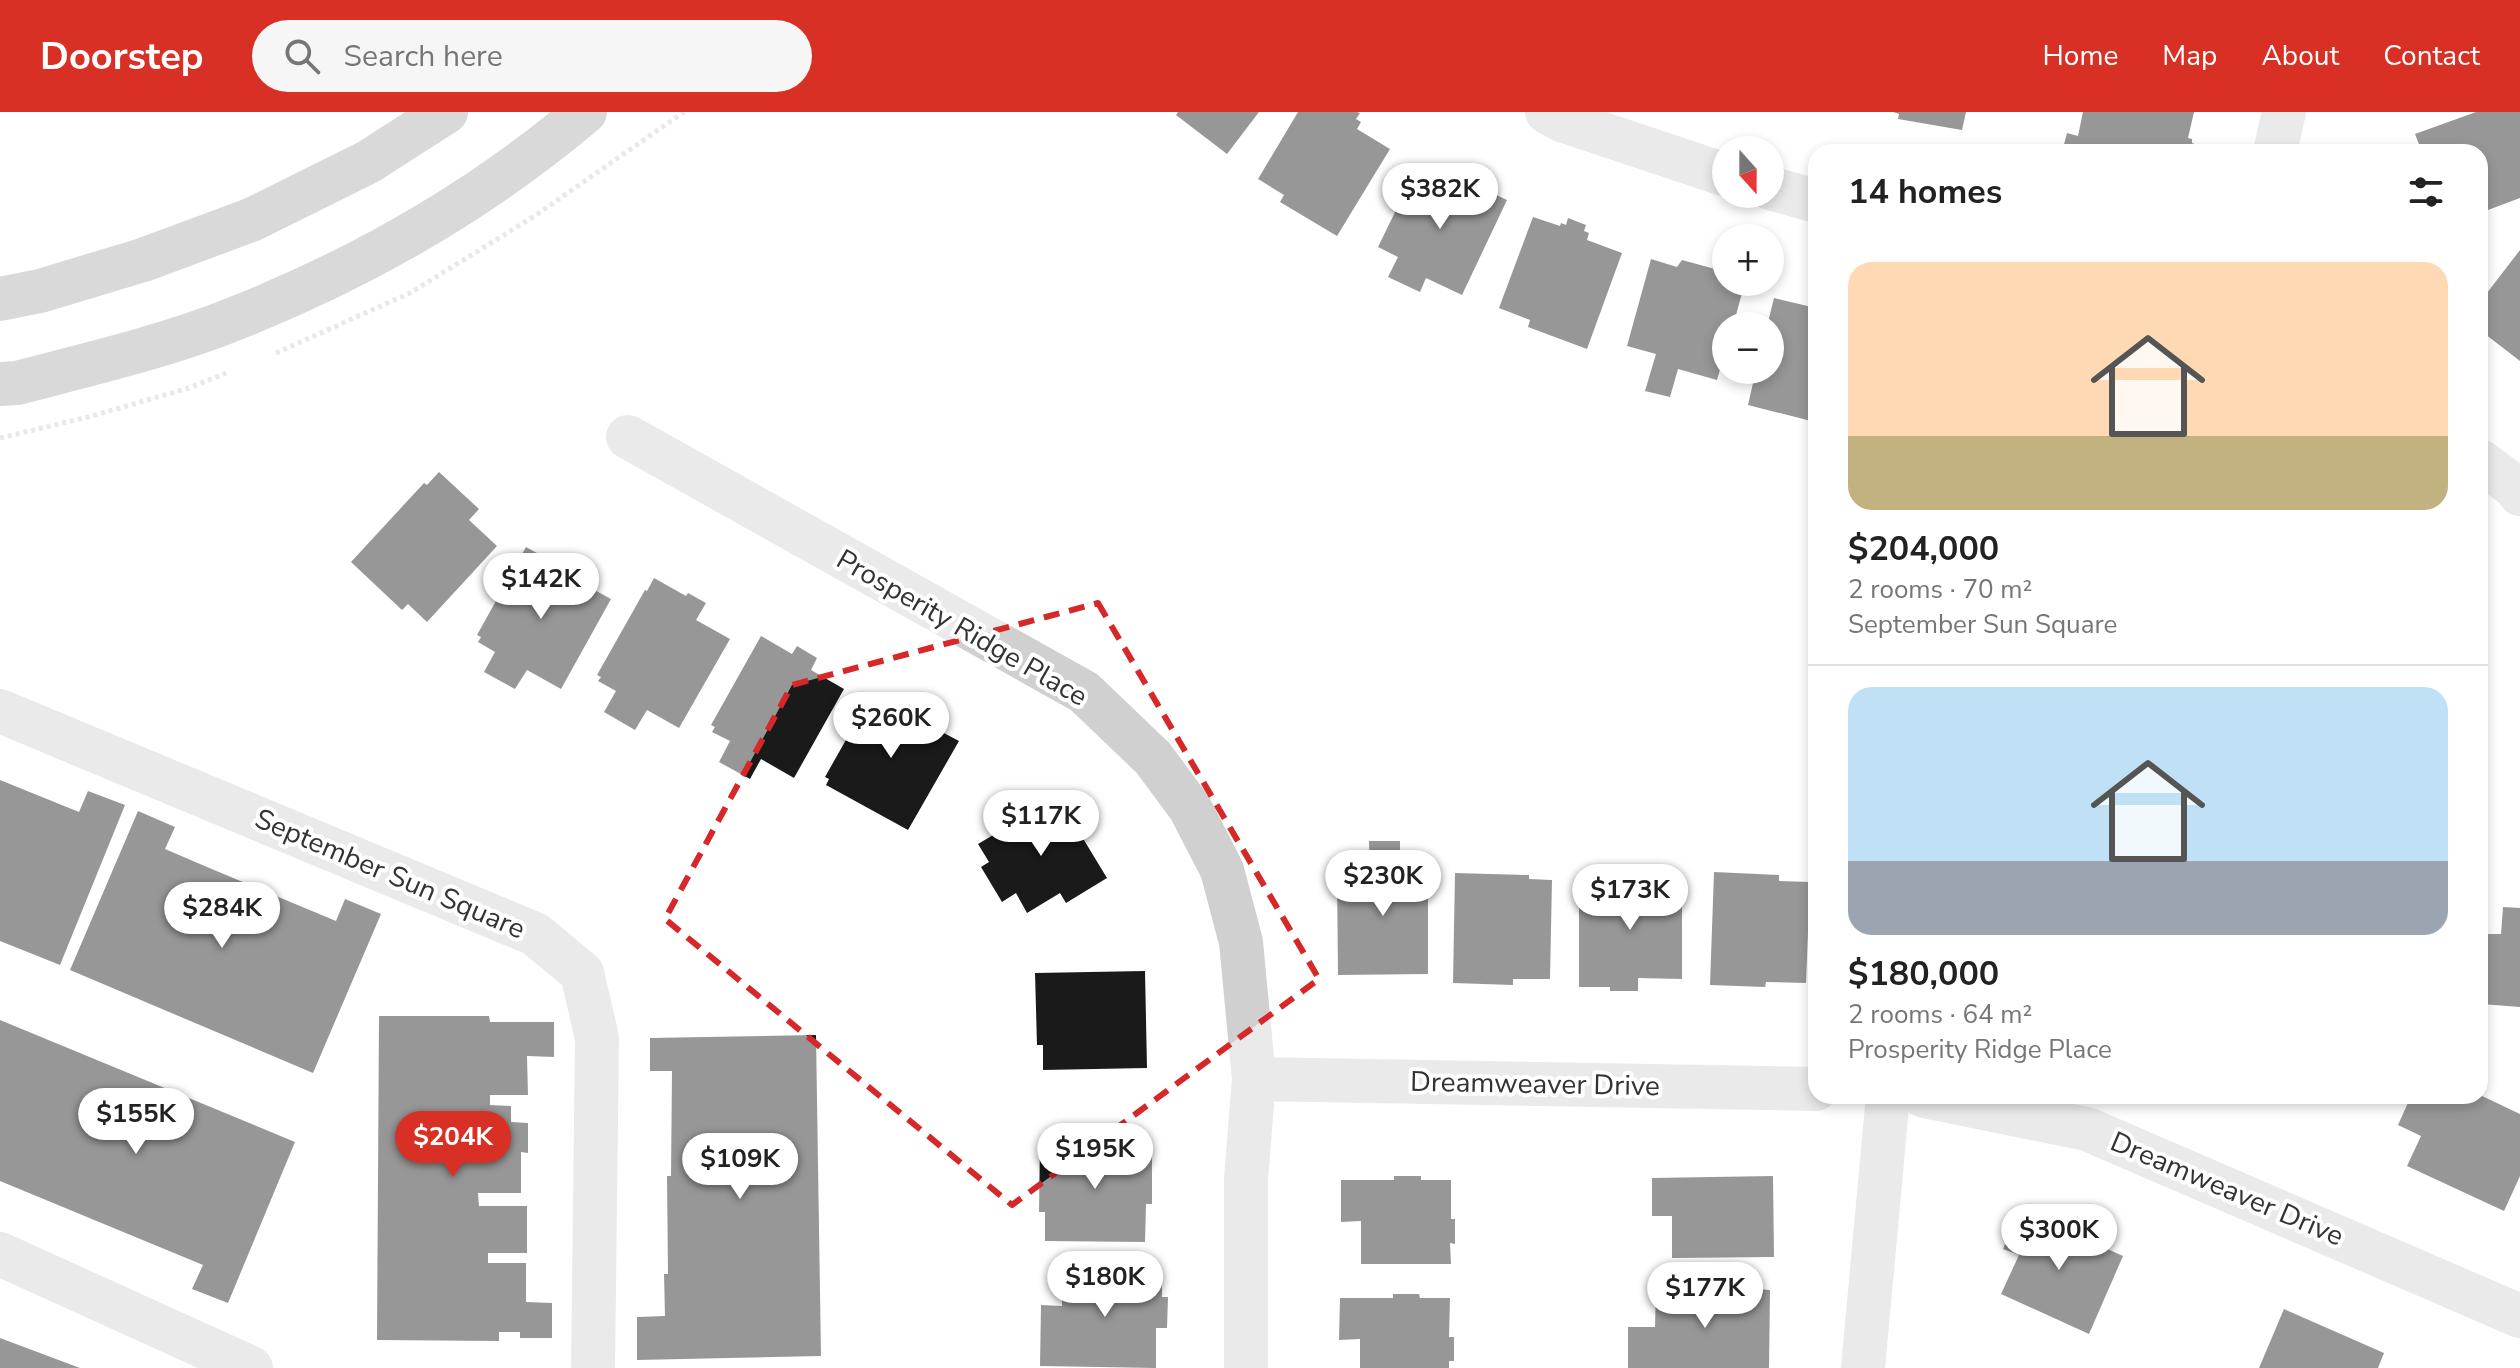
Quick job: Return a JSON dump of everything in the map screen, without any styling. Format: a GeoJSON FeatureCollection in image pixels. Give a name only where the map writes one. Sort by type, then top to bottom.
{"type":"FeatureCollection","features":[{"type":"Feature","properties":{"kind":"main road"},"geometry":{"type":"LineString","coordinates":[[0,299],[40,291],[143,260],[251,220],[368,162],[446,112]]}},
{"type":"Feature","properties":{"kind":"main road"},"geometry":{"type":"LineString","coordinates":[[0,384],[17,383],[146,349],[233,319],[345,270],[432,221],[549,142],[585,112]]}},
{"type":"Feature","properties":{"kind":"street"},"geometry":{"type":"LineString","coordinates":[[1547,112],[1564,121],[1712,170]]}},
{"type":"Feature","properties":{"kind":"street"},"geometry":{"type":"LineString","coordinates":[[2277,144],[2284,112]]}},
{"type":"Feature","properties":{"kind":"street"},"geometry":{"type":"LineString","coordinates":[[1784,192],[1808,199]]}},
{"type":"Feature","properties":{"kind":"street","name":"Prosperity Ridge Place"},"geometry":{"type":"LineString","coordinates":[[628,437],[1084,692],[1153,758],[1190,808],[1222,870],[1241,942],[1254,1079],[1246,1179],[1246,1368]]}},
{"type":"Feature","properties":{"kind":"street"},"geometry":{"type":"LineString","coordinates":[[2488,468],[2520,494]]}},
{"type":"Feature","properties":{"kind":"street","name":"September Sun Square"},"geometry":{"type":"LineString","coordinates":[[0,711],[535,934],[582,973],[597,1038],[593,1368]]}},
{"type":"Feature","properties":{"kind":"street","name":"Dreamweaver Drive"},"geometry":{"type":"LineString","coordinates":[[1254,1079],[1808,1089]]}},
{"type":"Feature","properties":{"kind":"street"},"geometry":{"type":"LineString","coordinates":[[1863,1368],[1887,1104]]}},
{"type":"Feature","properties":{"kind":"street","name":"Dreamweaver Drive"},"geometry":{"type":"LineString","coordinates":[[1964,1104],[2087,1129],[2520,1316]]}},
{"type":"Feature","properties":{"kind":"street"},"geometry":{"type":"LineString","coordinates":[[0,1254],[251,1368]]}},
{"type":"Feature","properties":{"kind":"highlighted area"},"geometry":{"type":"Polygon","coordinates":[[[1098,603],[1319,979],[1012,1205],[665,919],[792,685],[1098,603]]]}},
{"type":"Feature","properties":{"kind":"building"},"geometry":{"type":"Polygon","coordinates":[[[1178,112],[1259,112],[1227,154],[1176,115],[1178,112]]]}},
{"type":"Feature","properties":{"kind":"building"},"geometry":{"type":"Polygon","coordinates":[[[1298,112],[1360,113],[1356,119],[1361,122],[1357,129],[1390,149],[1337,236],[1280,202],[1284,195],[1258,179],[1298,112]]]}},
{"type":"Feature","properties":{"kind":"building"},"geometry":{"type":"Polygon","coordinates":[[[1893,112],[1966,112],[1962,130],[1898,119],[1899,114],[1893,112]]]}},
{"type":"Feature","properties":{"kind":"building"},"geometry":{"type":"Polygon","coordinates":[[[2083,112],[2194,112],[2188,138],[2195,144],[2064,144],[2067,133],[2078,136],[2083,112]]]}},
{"type":"Feature","properties":{"kind":"building"},"geometry":{"type":"Polygon","coordinates":[[[2476,112],[2520,112],[2520,198],[2488,210],[2488,144],[2419,144],[2415,134],[2476,112]]]}},
{"type":"Feature","properties":{"kind":"building"},"geometry":{"type":"Polygon","coordinates":[[[1417,167],[1440,178],[1445,178],[1448,172],[1507,200],[1462,295],[1426,278],[1420,292],[1388,277],[1398,257],[1378,247],[1417,167]]]}},
{"type":"Feature","properties":{"kind":"building"},"geometry":{"type":"Polygon","coordinates":[[[1533,217],[1560,226],[1561,223],[1566,225],[1568,218],[1586,225],[1584,231],[1589,233],[1587,240],[1622,253],[1587,349],[1528,327],[1530,320],[1499,308],[1533,217]]]}},
{"type":"Feature","properties":{"kind":"building"},"geometry":{"type":"Polygon","coordinates":[[[2520,250],[2520,361],[2488,336],[2488,292],[2520,250]]]}},
{"type":"Feature","properties":{"kind":"building"},"geometry":{"type":"Polygon","coordinates":[[[1651,259],[1677,267],[1682,260],[1712,268],[1712,296],[1741,296],[1737,312],[1712,312],[1712,379],[1678,369],[1670,397],[1645,391],[1656,354],[1627,346],[1651,259]]]}},
{"type":"Feature","properties":{"kind":"building"},"geometry":{"type":"Polygon","coordinates":[[[1774,298],[1808,306],[1808,420],[1748,405],[1753,384],[1784,384],[1784,312],[1770,312],[1774,298]]]}},
{"type":"Feature","properties":{"kind":"building"},"geometry":{"type":"Polygon","coordinates":[[[439,472],[479,509],[469,520],[497,546],[427,622],[408,604],[402,610],[351,562],[424,483],[427,485],[439,472]]]}},
{"type":"Feature","properties":{"kind":"building"},"geometry":{"type":"Polygon","coordinates":[[[526,547],[557,564],[562,556],[582,566],[576,580],[611,599],[561,689],[527,670],[515,689],[484,672],[495,652],[478,642],[481,637],[477,635],[526,547]]]}},
{"type":"Feature","properties":{"kind":"building"},"geometry":{"type":"Polygon","coordinates":[[[654,578],[706,603],[696,620],[730,639],[679,728],[647,710],[635,730],[604,712],[616,691],[598,681],[601,677],[597,675],[654,578]]]}},
{"type":"Feature","properties":{"kind":"building"},"geometry":{"type":"Polygon","coordinates":[[[761,636],[792,654],[797,646],[817,658],[811,670],[844,689],[794,778],[761,759],[750,779],[719,762],[730,741],[712,732],[715,727],[711,725],[761,636]]]}},
{"type":"Feature","properties":{"kind":"building"},"geometry":{"type":"Polygon","coordinates":[[[873,692],[898,706],[900,703],[906,707],[911,699],[927,708],[923,722],[959,741],[908,830],[826,785],[829,779],[825,777],[873,692]]]}},
{"type":"Feature","properties":{"kind":"building"},"geometry":{"type":"Polygon","coordinates":[[[0,780],[79,812],[88,791],[125,805],[60,965],[0,941],[0,780]]]}},
{"type":"Feature","properties":{"kind":"building"},"geometry":{"type":"Polygon","coordinates":[[[1062,794],[1077,820],[1073,822],[1107,878],[1066,903],[1060,893],[1027,913],[1016,893],[1002,902],[981,867],[989,862],[978,844],[1062,794]]]}},
{"type":"Feature","properties":{"kind":"building"},"geometry":{"type":"Polygon","coordinates":[[[138,811],[175,827],[165,849],[207,867],[336,921],[345,899],[381,914],[313,1073],[70,970],[138,811]]]}},
{"type":"Feature","properties":{"kind":"building"},"geometry":{"type":"Polygon","coordinates":[[[1369,841],[1400,841],[1400,875],[1428,875],[1428,974],[1338,975],[1337,875],[1370,875],[1369,841]]]}},
{"type":"Feature","properties":{"kind":"building"},"geometry":{"type":"Polygon","coordinates":[[[1714,872],[1779,875],[1779,881],[1808,882],[1806,983],[1766,982],[1765,987],[1710,985],[1714,872]]]}},
{"type":"Feature","properties":{"kind":"building"},"geometry":{"type":"Polygon","coordinates":[[[1455,873],[1529,875],[1529,879],[1552,880],[1550,979],[1513,979],[1513,985],[1453,983],[1455,873]]]}},
{"type":"Feature","properties":{"kind":"building"},"geometry":{"type":"Polygon","coordinates":[[[1589,877],[1682,878],[1682,979],[1638,978],[1638,991],[1579,987],[1579,889],[1589,889],[1589,877]]]}},
{"type":"Feature","properties":{"kind":"building"},"geometry":{"type":"Polygon","coordinates":[[[2503,907],[2520,908],[2520,1007],[2488,1005],[2488,934],[2501,934],[2503,907]]]}},
{"type":"Feature","properties":{"kind":"building"},"geometry":{"type":"Polygon","coordinates":[[[1145,971],[1147,1068],[1043,1070],[1043,1045],[1037,1045],[1035,973],[1145,971]]]}},
{"type":"Feature","properties":{"kind":"building"},"geometry":{"type":"Polygon","coordinates":[[[379,1016],[489,1016],[490,1022],[554,1022],[554,1057],[527,1056],[528,1095],[490,1095],[490,1105],[511,1106],[511,1122],[528,1123],[528,1153],[521,1152],[521,1193],[478,1193],[479,1206],[527,1206],[527,1253],[488,1253],[488,1263],[526,1263],[526,1302],[552,1303],[552,1338],[520,1338],[520,1332],[499,1332],[499,1341],[377,1340],[379,1016]]]}},
{"type":"Feature","properties":{"kind":"building"},"geometry":{"type":"Polygon","coordinates":[[[0,1020],[295,1142],[228,1303],[192,1289],[203,1265],[0,1181],[0,1020]]]}},
{"type":"Feature","properties":{"kind":"building"},"geometry":{"type":"Polygon","coordinates":[[[816,1035],[821,1356],[637,1360],[637,1317],[665,1316],[664,1274],[668,1274],[667,1176],[671,1176],[672,1071],[650,1071],[650,1038],[816,1035]]]}},
{"type":"Feature","properties":{"kind":"building"},"geometry":{"type":"Polygon","coordinates":[[[2488,1099],[2520,1114],[2520,1176],[2504,1211],[2407,1166],[2421,1136],[2398,1125],[2407,1104],[2488,1104],[2488,1099]]]}},
{"type":"Feature","properties":{"kind":"building"},"geometry":{"type":"Polygon","coordinates":[[[1040,1142],[1152,1144],[1152,1204],[1146,1204],[1145,1242],[1045,1241],[1045,1212],[1039,1212],[1040,1142]]]}},
{"type":"Feature","properties":{"kind":"building"},"geometry":{"type":"Polygon","coordinates":[[[1394,1176],[1451,1180],[1451,1219],[1455,1219],[1455,1244],[1450,1243],[1451,1264],[1361,1264],[1361,1221],[1341,1222],[1341,1180],[1394,1180],[1394,1176]]]}},
{"type":"Feature","properties":{"kind":"building"},"geometry":{"type":"Polygon","coordinates":[[[1773,1176],[1774,1257],[1672,1258],[1672,1216],[1652,1216],[1652,1178],[1773,1176]]]}},
{"type":"Feature","properties":{"kind":"building"},"geometry":{"type":"Polygon","coordinates":[[[2020,1210],[2123,1256],[2089,1334],[2001,1294],[2019,1255],[2003,1249],[2020,1210]]]}},
{"type":"Feature","properties":{"kind":"building"},"geometry":{"type":"Polygon","coordinates":[[[1062,1268],[1162,1269],[1162,1297],[1168,1297],[1167,1328],[1156,1328],[1156,1368],[1040,1366],[1041,1305],[1062,1306],[1062,1268]]]}},
{"type":"Feature","properties":{"kind":"building"},"geometry":{"type":"Polygon","coordinates":[[[1699,1285],[1770,1290],[1769,1368],[1628,1368],[1628,1327],[1655,1327],[1656,1288],[1699,1288],[1699,1285]]]}},
{"type":"Feature","properties":{"kind":"building"},"geometry":{"type":"Polygon","coordinates":[[[1393,1294],[1450,1298],[1449,1337],[1454,1337],[1454,1361],[1449,1361],[1449,1368],[1360,1368],[1360,1339],[1339,1340],[1340,1298],[1393,1298],[1393,1294]]]}},
{"type":"Feature","properties":{"kind":"building"},"geometry":{"type":"Polygon","coordinates":[[[2284,1309],[2384,1353],[2378,1368],[2259,1368],[2284,1309]]]}},
{"type":"Feature","properties":{"kind":"building"},"geometry":{"type":"Polygon","coordinates":[[[0,1338],[80,1368],[0,1368],[0,1338]]]}}]}
